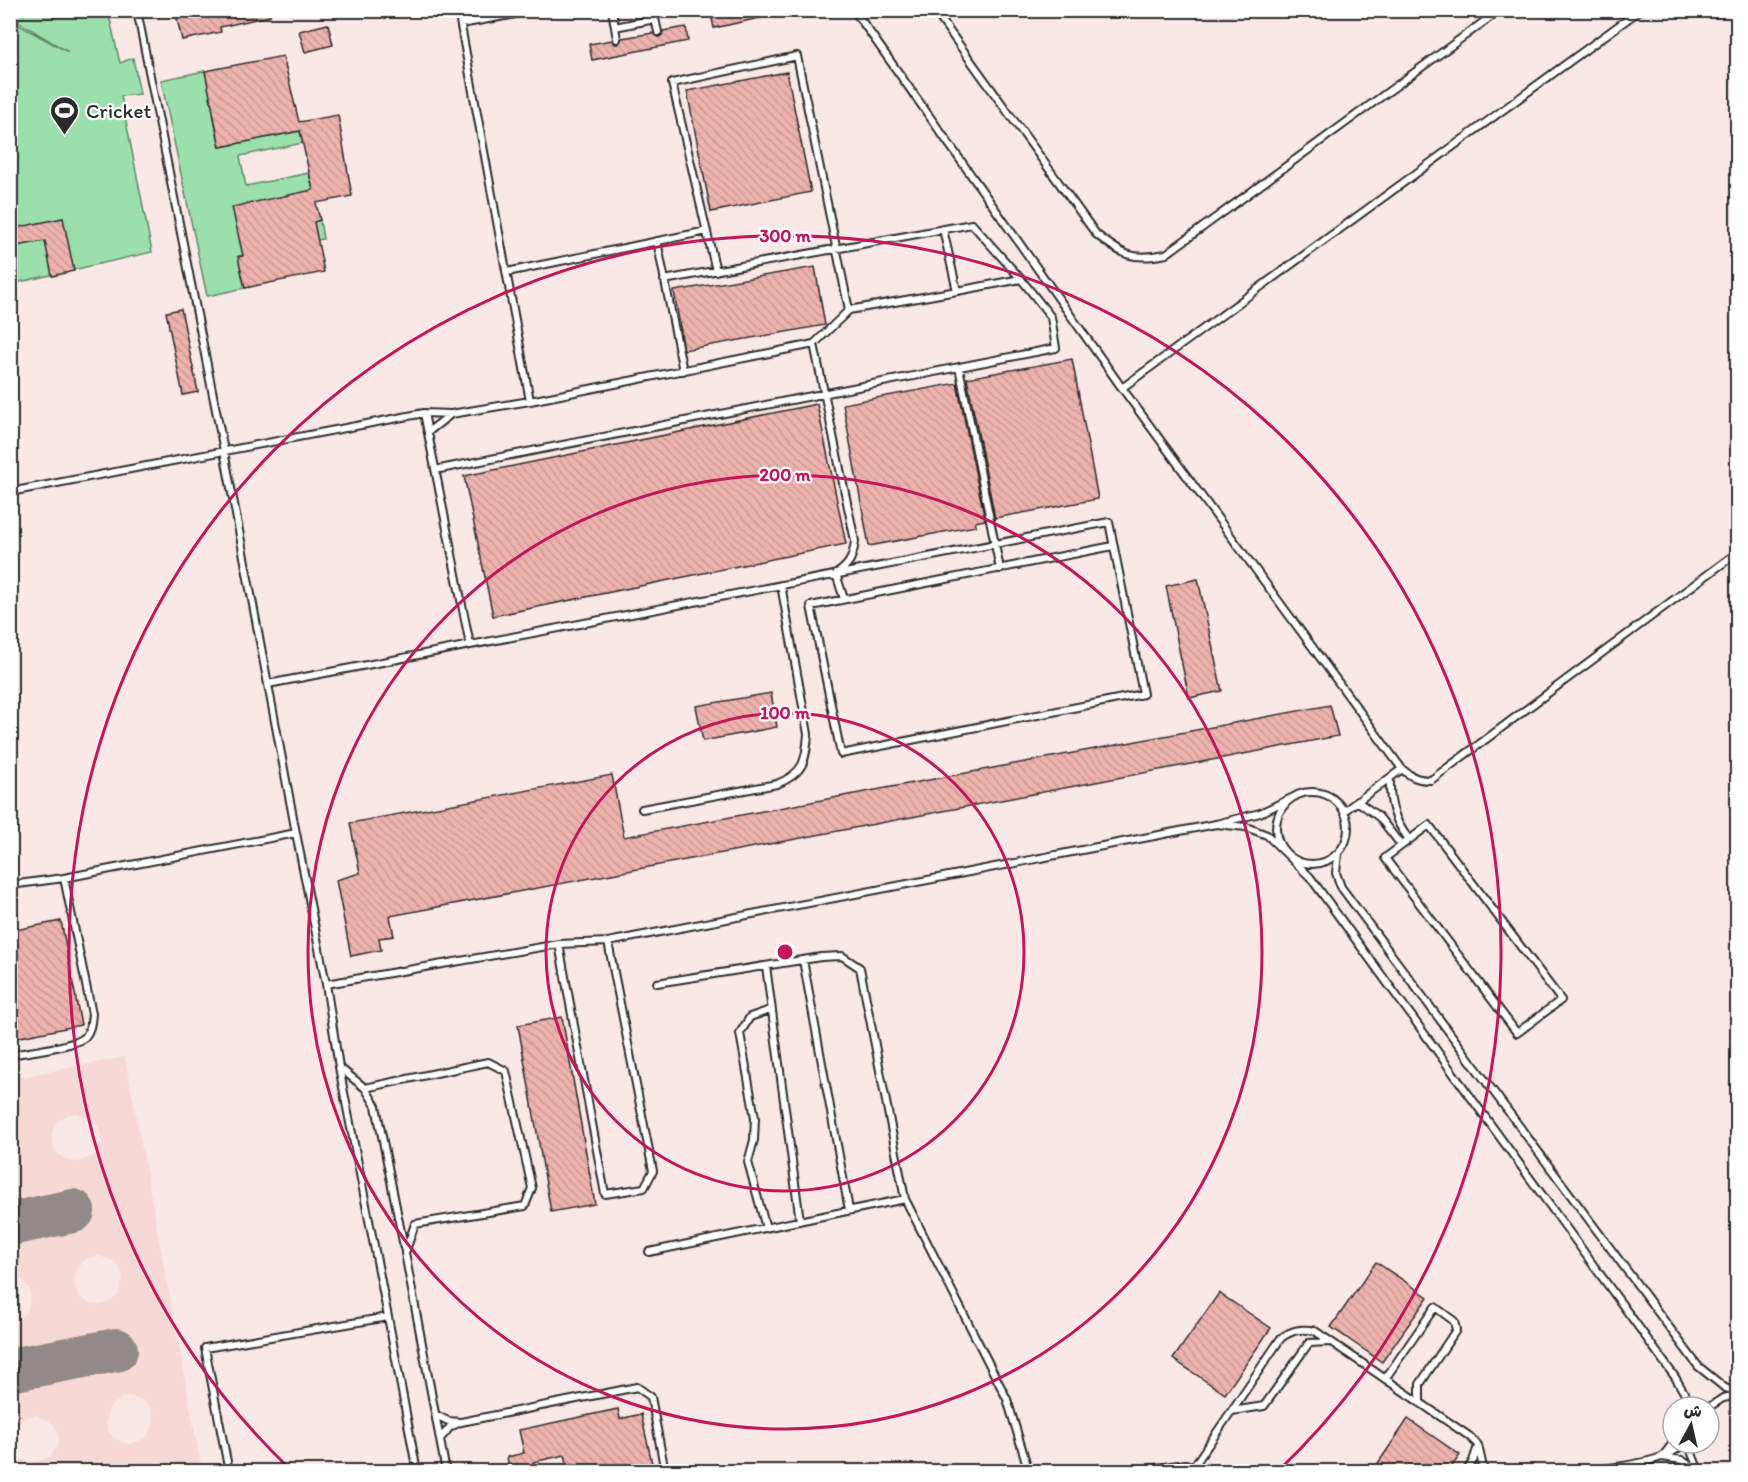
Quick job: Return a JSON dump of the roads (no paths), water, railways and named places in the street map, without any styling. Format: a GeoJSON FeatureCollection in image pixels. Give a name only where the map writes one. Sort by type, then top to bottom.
{"type":"FeatureCollection","features":[{"type":"Feature","properties":{"kind":"lane"},"geometry":{"type":"LineString","coordinates":[[137,10],[224,451],[417,1472]]}},
{"type":"Feature","properties":{"kind":"lane"},"geometry":{"type":"LineString","coordinates":[[458,10],[530,401]]}},
{"type":"Feature","properties":{"kind":"lane"},"geometry":{"type":"LineString","coordinates":[[461,24],[538,10]]}},
{"type":"Feature","properties":{"kind":"lane"},"geometry":{"type":"LineString","coordinates":[[612,10],[617,39]]}},
{"type":"Feature","properties":{"kind":"lane"},"geometry":{"type":"LineString","coordinates":[[653,10],[657,32]]}},
{"type":"Feature","properties":{"kind":"lane"},"geometry":{"type":"LineString","coordinates":[[854,10],[1122,388],[1402,769],[1410,776],[1420,780],[1431,780],[1737,552]]}},
{"type":"Feature","properties":{"kind":"lane"},"geometry":{"type":"LineString","coordinates":[[934,10],[1096,234],[1115,250],[1131,256],[1150,258],[1166,254],[1500,10]]}},
{"type":"Feature","properties":{"kind":"lane"},"geometry":{"type":"LineString","coordinates":[[1122,388],[1640,10]]}},
{"type":"Feature","properties":{"kind":"lane"},"geometry":{"type":"LineString","coordinates":[[615,27],[655,19]]}},
{"type":"Feature","properties":{"kind":"lane"},"geometry":{"type":"LineString","coordinates":[[716,271],[672,83],[797,56],[849,310]]}},
{"type":"Feature","properties":{"kind":"lane"},"geometry":{"type":"LineString","coordinates":[[435,470],[1056,348],[1051,317],[972,224],[664,280]]}},
{"type":"Feature","properties":{"kind":"lane"},"geometry":{"type":"LineString","coordinates":[[943,229],[957,291]]}},
{"type":"Feature","properties":{"kind":"lane"},"geometry":{"type":"LineString","coordinates":[[507,272],[707,231]]}},
{"type":"Feature","properties":{"kind":"lane"},"geometry":{"type":"LineString","coordinates":[[657,241],[683,371]]}},
{"type":"Feature","properties":{"kind":"lane"},"geometry":{"type":"LineString","coordinates":[[10,492],[424,413],[451,414],[530,401],[814,344],[849,310],[1021,279]]}},
{"type":"Feature","properties":{"kind":"lane"},"geometry":{"type":"LineString","coordinates":[[814,344],[855,541],[853,557],[846,568],[836,574]]}},
{"type":"Feature","properties":{"kind":"lane"},"geometry":{"type":"LineString","coordinates":[[959,367],[1000,569]]}},
{"type":"Feature","properties":{"kind":"lane"},"geometry":{"type":"LineString","coordinates":[[424,413],[470,645]]}},
{"type":"Feature","properties":{"kind":"lane"},"geometry":{"type":"LineString","coordinates":[[428,432],[451,414]]}},
{"type":"Feature","properties":{"kind":"lane"},"geometry":{"type":"LineString","coordinates":[[268,684],[1109,522],[1143,694],[841,754],[811,606],[1113,546]]}},
{"type":"Feature","properties":{"kind":"lane"},"geometry":{"type":"LineString","coordinates":[[836,574],[844,599]]}},
{"type":"Feature","properties":{"kind":"lane"},"geometry":{"type":"LineString","coordinates":[[642,809],[777,784],[791,778],[800,770],[807,752],[808,734],[781,585]]}},
{"type":"Feature","properties":{"kind":"lane"},"geometry":{"type":"LineString","coordinates":[[1344,811],[1402,769]]}},
{"type":"Feature","properties":{"kind":"lane"},"geometry":{"type":"LineString","coordinates":[[1390,778],[1392,806],[1396,819],[1409,839]]}},
{"type":"Feature","properties":{"kind":"lane"},"geometry":{"type":"LineString","coordinates":[[326,984],[559,944],[608,942],[1216,824],[1260,813],[1296,796],[1309,792],[1323,793],[1335,800],[1344,811],[1348,822],[1348,833],[1345,844],[1338,854],[1318,864],[1306,864],[1286,853],[1279,842],[1276,829],[1278,815],[1285,804],[1296,796]]}},
{"type":"Feature","properties":{"kind":"lane"},"geometry":{"type":"LineString","coordinates":[[1357,801],[1379,817],[1401,845]]}},
{"type":"Feature","properties":{"kind":"lane"},"geometry":{"type":"LineString","coordinates":[[1216,824],[1246,827],[1267,835],[1305,871],[1675,1377],[1685,1395]]}},
{"type":"Feature","properties":{"kind":"lane"},"geometry":{"type":"LineString","coordinates":[[1429,825],[1561,1000],[1517,1033],[1385,858],[1401,845],[1429,825]]}},
{"type":"Feature","properties":{"kind":"lane"},"geometry":{"type":"LineString","coordinates":[[10,885],[64,878],[296,833]]}},
{"type":"Feature","properties":{"kind":"lane"},"geometry":{"type":"LineString","coordinates":[[1338,854],[1336,873],[1341,887],[1698,1366],[1725,1388],[1737,1394]]}},
{"type":"Feature","properties":{"kind":"lane"},"geometry":{"type":"LineString","coordinates":[[10,1055],[76,1043],[85,1037],[91,1027],[92,1014],[64,878]]}},
{"type":"Feature","properties":{"kind":"lane"},"geometry":{"type":"LineString","coordinates":[[559,944],[605,1194],[644,1188],[653,1171],[608,942]]}},
{"type":"Feature","properties":{"kind":"lane"},"geometry":{"type":"LineString","coordinates":[[657,983],[842,956],[860,969],[905,1199],[1006,1399],[1029,1472]]}},
{"type":"Feature","properties":{"kind":"lane"},"geometry":{"type":"LineString","coordinates":[[803,960],[849,1210]]}},
{"type":"Feature","properties":{"kind":"lane"},"geometry":{"type":"LineString","coordinates":[[766,966],[770,1010],[800,1221]]}},
{"type":"Feature","properties":{"kind":"lane"},"geometry":{"type":"LineString","coordinates":[[766,1228],[748,1162],[754,1140],[755,1118],[740,1033],[750,1017],[770,1010]]}},
{"type":"Feature","properties":{"kind":"lane"},"geometry":{"type":"LineString","coordinates":[[365,1088],[488,1062],[506,1071],[532,1188],[525,1206],[415,1224],[405,1253]]}},
{"type":"Feature","properties":{"kind":"lane"},"geometry":{"type":"LineString","coordinates":[[339,1068],[365,1088],[376,1106],[446,1472]]}},
{"type":"Feature","properties":{"kind":"lane"},"geometry":{"type":"LineString","coordinates":[[649,1252],[905,1199]]}},
{"type":"Feature","properties":{"kind":"lane"},"geometry":{"type":"LineString","coordinates":[[1384,1379],[1434,1307],[1454,1321],[1456,1330],[1420,1384],[1420,1403]]}},
{"type":"Feature","properties":{"kind":"lane"},"geometry":{"type":"LineString","coordinates":[[229,1472],[205,1348],[388,1317]]}},
{"type":"Feature","properties":{"kind":"lane"},"geometry":{"type":"LineString","coordinates":[[1194,1466],[1281,1338],[1290,1331],[1303,1328],[1315,1331],[1469,1436],[1478,1445],[1484,1472]]}},
{"type":"Feature","properties":{"kind":"lane"},"geometry":{"type":"LineString","coordinates":[[1232,1410],[1264,1406],[1309,1343],[1330,1342]]}},
{"type":"Feature","properties":{"kind":"lane"},"geometry":{"type":"LineString","coordinates":[[440,1439],[450,1427],[461,1422],[637,1387],[651,1397],[665,1472]]}},
{"type":"Feature","properties":{"kind":"lane"},"geometry":{"type":"LineString","coordinates":[[1721,1399],[1737,1394]]}},
{"type":"Feature","properties":{"kind":"lane"},"geometry":{"type":"LineString","coordinates":[[436,1414],[448,1421],[461,1422]]}},
{"type":"Feature","properties":{"kind":"lane"},"geometry":{"type":"LineString","coordinates":[[1466,1472],[1473,1461],[1478,1445]]}},
{"type":"Feature","properties":{"kind":"lane"},"geometry":{"type":"LineString","coordinates":[[1598,1470],[1666,1455]]}},
{"type":"Feature","properties":{"kind":"lane"},"geometry":{"type":"LineString","coordinates":[[1693,1455],[1699,1472]]}},
{"type":"Feature","properties":{"kind":"lane"},"geometry":{"type":"LineString","coordinates":[[1662,1457],[1682,1460],[1699,1472]]}},
{"type":"Feature","properties":{"kind":"lane"},"geometry":{"type":"LineString","coordinates":[[1630,1464],[1631,1472]]}},
{"type":"Feature","properties":{"kind":"lane"},"geometry":{"type":"LineString","coordinates":[[1127,1472],[1178,1465],[1194,1466],[1202,1472]]}},
{"type":"Feature","properties":{"kind":"place","name":"Cricket"},"geometry":{"type":"Point","coordinates":[65,136]}}]}
